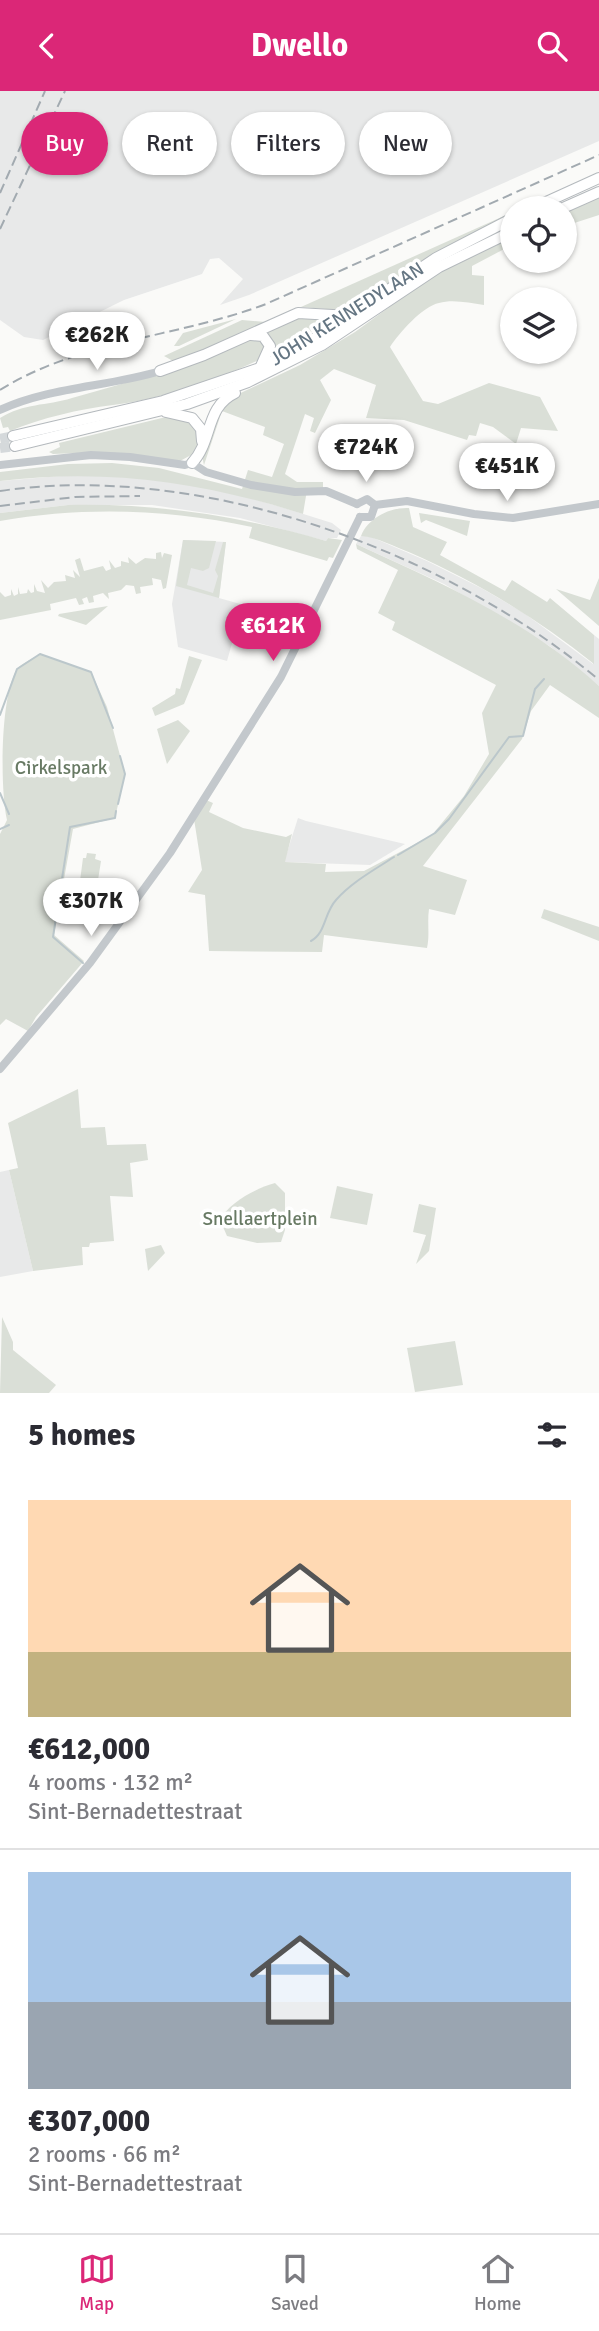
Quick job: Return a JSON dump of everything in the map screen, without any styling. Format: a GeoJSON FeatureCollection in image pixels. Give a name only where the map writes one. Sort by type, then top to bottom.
{"type":"FeatureCollection","features":[{"type":"Feature","properties":{"kind":"highway"},"geometry":{"type":"LineString","coordinates":[[559,196],[599,178]]}},
{"type":"Feature","properties":{"kind":"highway"},"geometry":{"type":"LineString","coordinates":[[577,202],[599,192]]}},
{"type":"Feature","properties":{"kind":"highway","name":"JOHN KENNEDYLAAN"},"geometry":{"type":"LineString","coordinates":[[500,225],[436,258],[350,316],[260,368],[163,401],[14,441],[160,411],[248,382],[322,345],[439,267],[500,237]]}},
{"type":"Feature","properties":{"kind":"highway"},"geometry":{"type":"LineString","coordinates":[[160,371],[298,313],[350,316]]}},
{"type":"Feature","properties":{"kind":"highway"},"geometry":{"type":"LineString","coordinates":[[248,335],[263,337],[269,342],[270,350],[260,368]]}},
{"type":"Feature","properties":{"kind":"highway"},"geometry":{"type":"LineString","coordinates":[[192,463],[202,448],[216,409],[248,382]]}},
{"type":"Feature","properties":{"kind":"highway"},"geometry":{"type":"LineString","coordinates":[[160,411],[192,418],[201,429],[202,448]]}},
{"type":"Feature","properties":{"kind":"street"},"geometry":{"type":"LineString","coordinates":[[0,410],[29,399],[132,380],[160,371]]}},
{"type":"Feature","properties":{"kind":"street"},"geometry":{"type":"LineString","coordinates":[[0,465],[91,455],[142,458],[185,465],[192,463],[206,472],[251,485],[303,493],[326,491],[357,504],[367,499],[375,505],[407,501],[474,514],[513,518],[599,504]]}},
{"type":"Feature","properties":{"kind":"street"},"geometry":{"type":"LineString","coordinates":[[0,1069],[90,963],[170,853],[281,677],[360,517],[357,504]]}},
{"type":"Feature","properties":{"kind":"street"},"geometry":{"type":"LineString","coordinates":[[360,517],[371,517],[375,505]]}},
{"type":"Feature","properties":{"kind":"shaded area"},"geometry":{"type":"Polygon","coordinates":[[[0,91],[599,91],[599,141],[249,295],[220,305],[243,279],[219,258],[210,259],[202,274],[124,300],[43,340],[24,337],[0,320],[0,91]]]}},
{"type":"Feature","properties":{"kind":"shaded area"},"geometry":{"type":"Polygon","coordinates":[[[85,474],[163,479],[210,487],[332,523],[341,530],[337,538],[328,538],[326,541],[240,518],[152,505],[68,505],[0,513],[0,481],[85,474]]]}},
{"type":"Feature","properties":{"kind":"shaded area"},"geometry":{"type":"Polygon","coordinates":[[[361,536],[369,536],[427,561],[483,589],[524,613],[593,664],[594,635],[599,639],[599,686],[551,647],[444,584],[356,544],[361,536]]]}},
{"type":"Feature","properties":{"kind":"shaded area"},"geometry":{"type":"Polygon","coordinates":[[[183,540],[226,542],[219,598],[303,622],[292,644],[236,629],[227,661],[178,647],[172,604],[183,540]]]}},
{"type":"Feature","properties":{"kind":"shaded area"},"geometry":{"type":"Polygon","coordinates":[[[298,818],[405,844],[370,865],[284,862],[298,818]]]}},
{"type":"Feature","properties":{"kind":"shaded area"},"geometry":{"type":"Polygon","coordinates":[[[9,1170],[33,1271],[0,1277],[0,1172],[9,1170]]]}},
{"type":"Feature","properties":{"kind":"green space"},"geometry":{"type":"Polygon","coordinates":[[[599,197],[599,215],[577,222],[577,207],[599,197]]]}},
{"type":"Feature","properties":{"kind":"green space"},"geometry":{"type":"Polygon","coordinates":[[[500,218],[355,304],[339,310],[301,307],[500,218]]]}},
{"type":"Feature","properties":{"kind":"green space"},"geometry":{"type":"Polygon","coordinates":[[[500,241],[500,251],[472,266],[472,275],[484,276],[484,305],[450,301],[433,305],[412,321],[390,347],[423,401],[438,404],[489,383],[540,397],[558,431],[521,428],[516,444],[493,427],[480,423],[476,436],[469,435],[467,440],[404,420],[366,418],[376,385],[334,369],[320,380],[331,400],[315,433],[310,431],[314,418],[305,414],[285,474],[297,482],[323,482],[323,489],[307,490],[303,514],[228,494],[153,481],[78,476],[0,481],[0,472],[68,464],[112,463],[159,468],[242,489],[248,470],[272,477],[284,444],[263,435],[265,427],[222,411],[204,465],[203,448],[206,438],[224,404],[230,398],[300,365],[355,332],[436,273],[500,241]]]}},
{"type":"Feature","properties":{"kind":"green space"},"geometry":{"type":"Polygon","coordinates":[[[299,318],[333,319],[298,340],[298,345],[271,358],[273,347],[263,333],[299,318]]]}},
{"type":"Feature","properties":{"kind":"green space"},"geometry":{"type":"Polygon","coordinates":[[[236,319],[179,346],[174,346],[183,333],[236,319]]]}},
{"type":"Feature","properties":{"kind":"green space"},"geometry":{"type":"Polygon","coordinates":[[[242,320],[266,322],[217,346],[173,361],[164,356],[242,320]]]}},
{"type":"Feature","properties":{"kind":"green space"},"geometry":{"type":"Polygon","coordinates":[[[252,339],[261,340],[266,346],[261,359],[208,381],[151,398],[61,415],[10,431],[8,427],[3,428],[0,418],[9,413],[141,378],[252,339]]]}},
{"type":"Feature","properties":{"kind":"green space"},"geometry":{"type":"Polygon","coordinates":[[[183,416],[197,428],[198,445],[193,454],[180,461],[102,452],[49,452],[60,447],[59,443],[166,417],[183,416]]]}},
{"type":"Feature","properties":{"kind":"green space"},"geometry":{"type":"Polygon","coordinates":[[[68,505],[167,509],[230,518],[326,541],[328,538],[342,540],[333,558],[329,557],[327,561],[249,538],[252,527],[189,516],[95,512],[0,521],[0,513],[68,505]]]}},
{"type":"Feature","properties":{"kind":"green space"},"geometry":{"type":"Polygon","coordinates":[[[409,508],[413,527],[447,542],[440,555],[505,591],[512,580],[547,602],[550,598],[594,635],[594,664],[551,632],[460,576],[380,540],[361,536],[369,524],[380,515],[394,509],[409,508]]]}},
{"type":"Feature","properties":{"kind":"green space"},"geometry":{"type":"Polygon","coordinates":[[[419,513],[470,521],[467,536],[426,520],[421,523],[419,513]]]}},
{"type":"Feature","properties":{"kind":"green space"},"geometry":{"type":"Polygon","coordinates":[[[183,540],[216,541],[209,568],[203,571],[191,568],[187,585],[213,593],[218,576],[215,570],[223,542],[226,542],[219,598],[176,586],[183,540]]]}},
{"type":"Feature","properties":{"kind":"green space"},"geometry":{"type":"Polygon","coordinates":[[[356,544],[452,589],[544,642],[599,686],[599,718],[550,685],[531,711],[522,739],[423,866],[467,880],[455,915],[429,909],[427,948],[324,935],[322,952],[209,951],[205,895],[188,892],[202,870],[194,819],[206,800],[213,803],[209,812],[243,828],[286,837],[292,834],[285,862],[326,864],[325,872],[364,871],[432,835],[464,796],[489,754],[482,713],[496,685],[392,630],[395,622],[378,613],[398,570],[357,549],[356,544]]]}},
{"type":"Feature","properties":{"kind":"green space"},"geometry":{"type":"Polygon","coordinates":[[[161,552],[162,558],[164,553],[172,555],[166,588],[163,589],[161,580],[152,578],[153,585],[140,587],[141,593],[136,594],[134,586],[126,585],[121,590],[108,593],[109,599],[103,593],[93,596],[94,602],[89,603],[87,597],[82,599],[84,604],[79,605],[76,598],[50,604],[51,610],[0,620],[0,592],[5,597],[11,595],[11,589],[14,596],[18,594],[18,587],[20,594],[27,593],[28,589],[31,593],[34,592],[34,584],[37,591],[45,593],[41,580],[48,588],[54,582],[66,581],[65,575],[75,578],[73,570],[80,577],[75,560],[80,558],[84,571],[103,566],[106,571],[111,569],[109,560],[115,568],[121,566],[121,561],[129,563],[128,557],[136,564],[145,558],[156,559],[156,553],[161,552]]]}},
{"type":"Feature","properties":{"kind":"green space"},"geometry":{"type":"Polygon","coordinates":[[[599,578],[599,626],[556,589],[590,600],[599,578]]]}},
{"type":"Feature","properties":{"kind":"green space"},"geometry":{"type":"Polygon","coordinates":[[[108,606],[86,625],[58,616],[59,614],[108,606]]]}},
{"type":"Feature","properties":{"kind":"green space","name":"Cirkelspark"},"geometry":{"type":"Polygon","coordinates":[[[40,654],[91,672],[107,707],[125,774],[115,818],[73,829],[54,935],[84,961],[36,1017],[28,1031],[6,1019],[0,1025],[0,834],[7,820],[3,743],[11,682],[17,669],[40,654]]]}},
{"type":"Feature","properties":{"kind":"green space"},"geometry":{"type":"Polygon","coordinates":[[[189,656],[202,660],[184,704],[155,716],[152,708],[175,694],[176,688],[180,689],[189,656]]]}},
{"type":"Feature","properties":{"kind":"green space"},"geometry":{"type":"Polygon","coordinates":[[[178,720],[190,731],[167,764],[157,729],[178,720]]]}},
{"type":"Feature","properties":{"kind":"green space"},"geometry":{"type":"Polygon","coordinates":[[[87,853],[96,854],[95,859],[101,861],[95,899],[78,896],[83,858],[86,858],[87,853]]]}},
{"type":"Feature","properties":{"kind":"green space"},"geometry":{"type":"Polygon","coordinates":[[[544,909],[599,927],[599,941],[541,918],[544,909]]]}},
{"type":"Feature","properties":{"kind":"green space"},"geometry":{"type":"Polygon","coordinates":[[[78,1089],[81,1128],[105,1127],[107,1145],[146,1144],[148,1160],[130,1163],[133,1197],[110,1196],[114,1241],[90,1243],[89,1247],[82,1247],[83,1265],[33,1271],[9,1170],[18,1168],[8,1123],[78,1089]]]}},
{"type":"Feature","properties":{"kind":"green space","name":"Snellaertplein"},"geometry":{"type":"Polygon","coordinates":[[[275,1183],[285,1193],[285,1230],[281,1242],[257,1243],[227,1236],[220,1220],[224,1213],[244,1197],[275,1183]]]}},
{"type":"Feature","properties":{"kind":"green space"},"geometry":{"type":"Polygon","coordinates":[[[337,1186],[373,1194],[367,1225],[330,1218],[337,1186]]]}},
{"type":"Feature","properties":{"kind":"green space"},"geometry":{"type":"Polygon","coordinates":[[[419,1204],[436,1208],[429,1251],[416,1264],[426,1235],[413,1232],[419,1204]]]}},
{"type":"Feature","properties":{"kind":"green space"},"geometry":{"type":"Polygon","coordinates":[[[161,1245],[165,1253],[148,1271],[145,1249],[161,1245]]]}},
{"type":"Feature","properties":{"kind":"green space"},"geometry":{"type":"Polygon","coordinates":[[[2,1317],[13,1342],[13,1350],[56,1385],[49,1393],[0,1393],[2,1317]]]}},
{"type":"Feature","properties":{"kind":"green space"},"geometry":{"type":"Polygon","coordinates":[[[455,1341],[463,1385],[415,1392],[407,1348],[455,1341]]]}},
{"type":"Feature","properties":{"kind":"waterway"},"geometry":{"type":"LineString","coordinates":[[0,715],[17,669],[40,654],[91,672],[113,728]]}},
{"type":"Feature","properties":{"kind":"waterway"},"geometry":{"type":"LineString","coordinates":[[398,855],[435,833],[449,819],[509,737],[523,736],[535,689],[544,679]]}},
{"type":"Feature","properties":{"kind":"waterway"},"geometry":{"type":"LineString","coordinates":[[118,804],[125,774],[120,756]]}},
{"type":"Feature","properties":{"kind":"waterway"},"geometry":{"type":"LineString","coordinates":[[0,793],[9,814]]}},
{"type":"Feature","properties":{"kind":"waterway"},"geometry":{"type":"LineString","coordinates":[[83,963],[53,937],[70,827],[115,818],[116,811]]}},
{"type":"Feature","properties":{"kind":"waterway"},"geometry":{"type":"LineString","coordinates":[[0,829],[9,825]]}},
{"type":"Feature","properties":{"kind":"waterway"},"geometry":{"type":"LineString","coordinates":[[311,941],[320,933],[332,905],[342,894],[394,857]]}},
{"type":"Feature","properties":{"kind":"tunnel"},"geometry":{"type":"LineString","coordinates":[[0,439],[13,436]]}},
{"type":"Feature","properties":{"kind":"tunnel"},"geometry":{"type":"LineString","coordinates":[[0,448],[15,446]]}},
{"type":"Feature","properties":{"kind":"railway"},"geometry":{"type":"LineString","coordinates":[[0,193],[45,91]]}},
{"type":"Feature","properties":{"kind":"railway"},"geometry":{"type":"LineString","coordinates":[[0,229],[65,91]]}},
{"type":"Feature","properties":{"kind":"railway"},"geometry":{"type":"LineString","coordinates":[[0,390],[63,360],[266,304],[599,155]]}},
{"type":"Feature","properties":{"kind":"railway"},"geometry":{"type":"LineString","coordinates":[[0,491],[77,485],[157,490],[238,504],[318,526],[395,556],[469,592],[538,634],[599,680]]}},
{"type":"Feature","properties":{"kind":"railway"},"geometry":{"type":"LineString","coordinates":[[0,506],[75,497],[140,496]]}}]}
